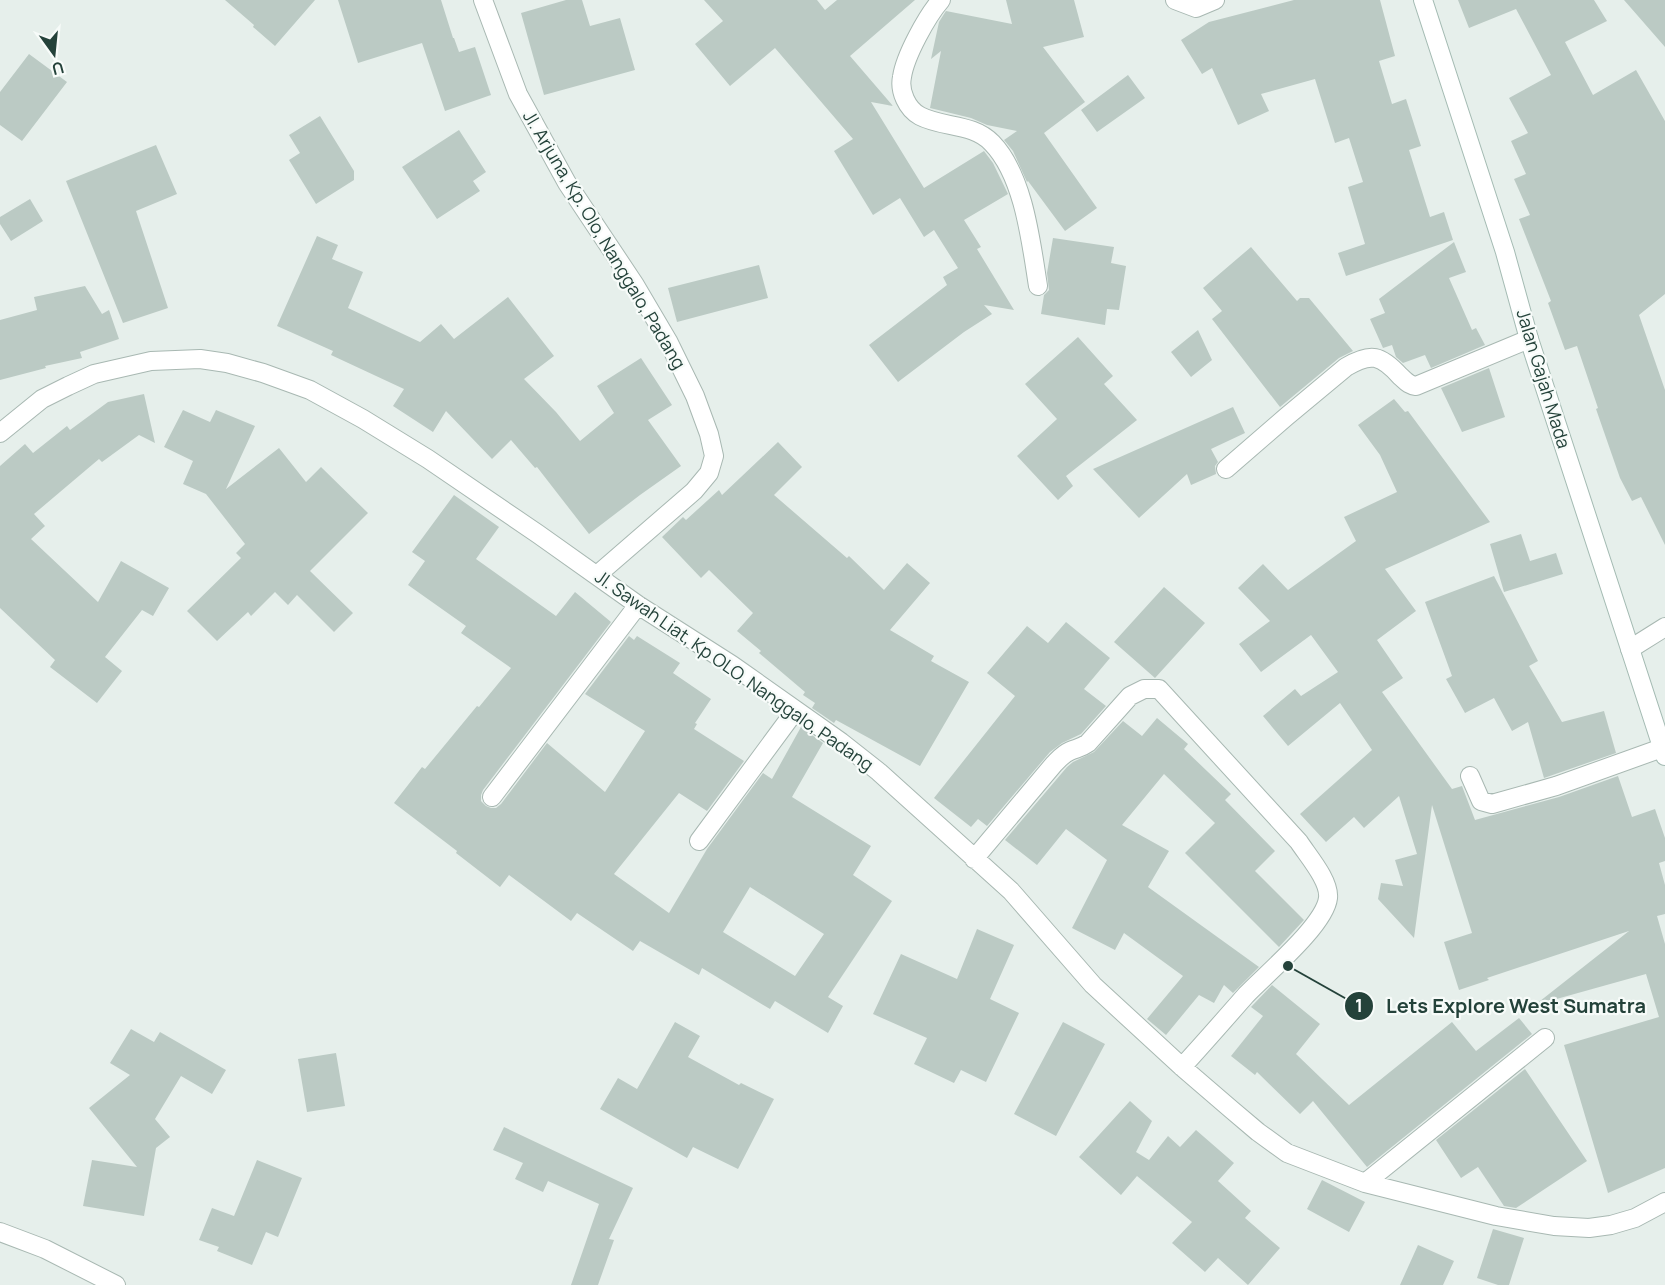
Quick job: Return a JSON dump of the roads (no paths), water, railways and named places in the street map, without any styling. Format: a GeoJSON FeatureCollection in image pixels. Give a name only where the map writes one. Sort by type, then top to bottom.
{"type":"FeatureCollection","features":[{"type":"Feature","properties":{"kind":"street","name":"Jl. Arjuna, Kp. Olo, Nanggalo, Padang"},"geometry":{"type":"LineString","coordinates":[[483,0],[518,94],[567,183],[635,285],[668,341],[695,396],[709,434],[714,456],[710,473],[694,491],[597,575]]}},
{"type":"Feature","properties":{"kind":"street"},"geometry":{"type":"LineString","coordinates":[[941,0],[910,53],[902,76],[901,85],[904,95],[912,111],[921,117],[979,132],[1001,154],[1017,186],[1032,248],[1038,285]]}},
{"type":"Feature","properties":{"kind":"street"},"geometry":{"type":"LineString","coordinates":[[1175,0],[1196,8],[1215,0]]}},
{"type":"Feature","properties":{"kind":"street","name":"Jalan Gajah Mada"},"geometry":{"type":"LineString","coordinates":[[1423,0],[1505,252],[1529,339],[1664,752]]}},
{"type":"Feature","properties":{"kind":"street"},"geometry":{"type":"LineString","coordinates":[[1226,469],[1303,402],[1346,368],[1364,358],[1372,357],[1382,360],[1407,383],[1416,386],[1529,339]]}},
{"type":"Feature","properties":{"kind":"street","name":"Jl. Sawah Liat, Kp OLO, Nanggalo, Padang"},"geometry":{"type":"LineString","coordinates":[[0,433],[42,399],[94,374],[151,361],[200,359],[227,363],[310,390],[428,459],[638,605],[732,665],[841,742],[879,772],[1011,891],[1093,985],[1182,1067],[1258,1132],[1287,1153],[1365,1183],[1496,1216],[1554,1226],[1589,1228],[1611,1225],[1635,1218],[1665,1202]]}},
{"type":"Feature","properties":{"kind":"street"},"geometry":{"type":"LineString","coordinates":[[492,797],[638,605]]}},
{"type":"Feature","properties":{"kind":"street"},"geometry":{"type":"LineString","coordinates":[[1630,649],[1665,627]]}},
{"type":"Feature","properties":{"kind":"street"},"geometry":{"type":"LineString","coordinates":[[974,859],[1063,755],[1080,749],[1088,743],[1131,696],[1144,689],[1159,689],[1299,842],[1318,870],[1328,892],[1328,901],[1323,912],[1308,932],[1248,993],[1182,1067]]}},
{"type":"Feature","properties":{"kind":"street"},"geometry":{"type":"LineString","coordinates":[[699,841],[795,711]]}},
{"type":"Feature","properties":{"kind":"street"},"geometry":{"type":"LineString","coordinates":[[1470,776],[1481,801],[1492,804],[1664,752]]}},
{"type":"Feature","properties":{"kind":"street"},"geometry":{"type":"LineString","coordinates":[[1365,1183],[1545,1038]]}},
{"type":"Feature","properties":{"kind":"street"},"geometry":{"type":"LineString","coordinates":[[0,1232],[45,1249],[116,1285]]}},
{"type":"Feature","properties":{"kind":"place","name":"Lets Explore West Sumatra"},"geometry":{"type":"Point","coordinates":[1288,966]}}]}
